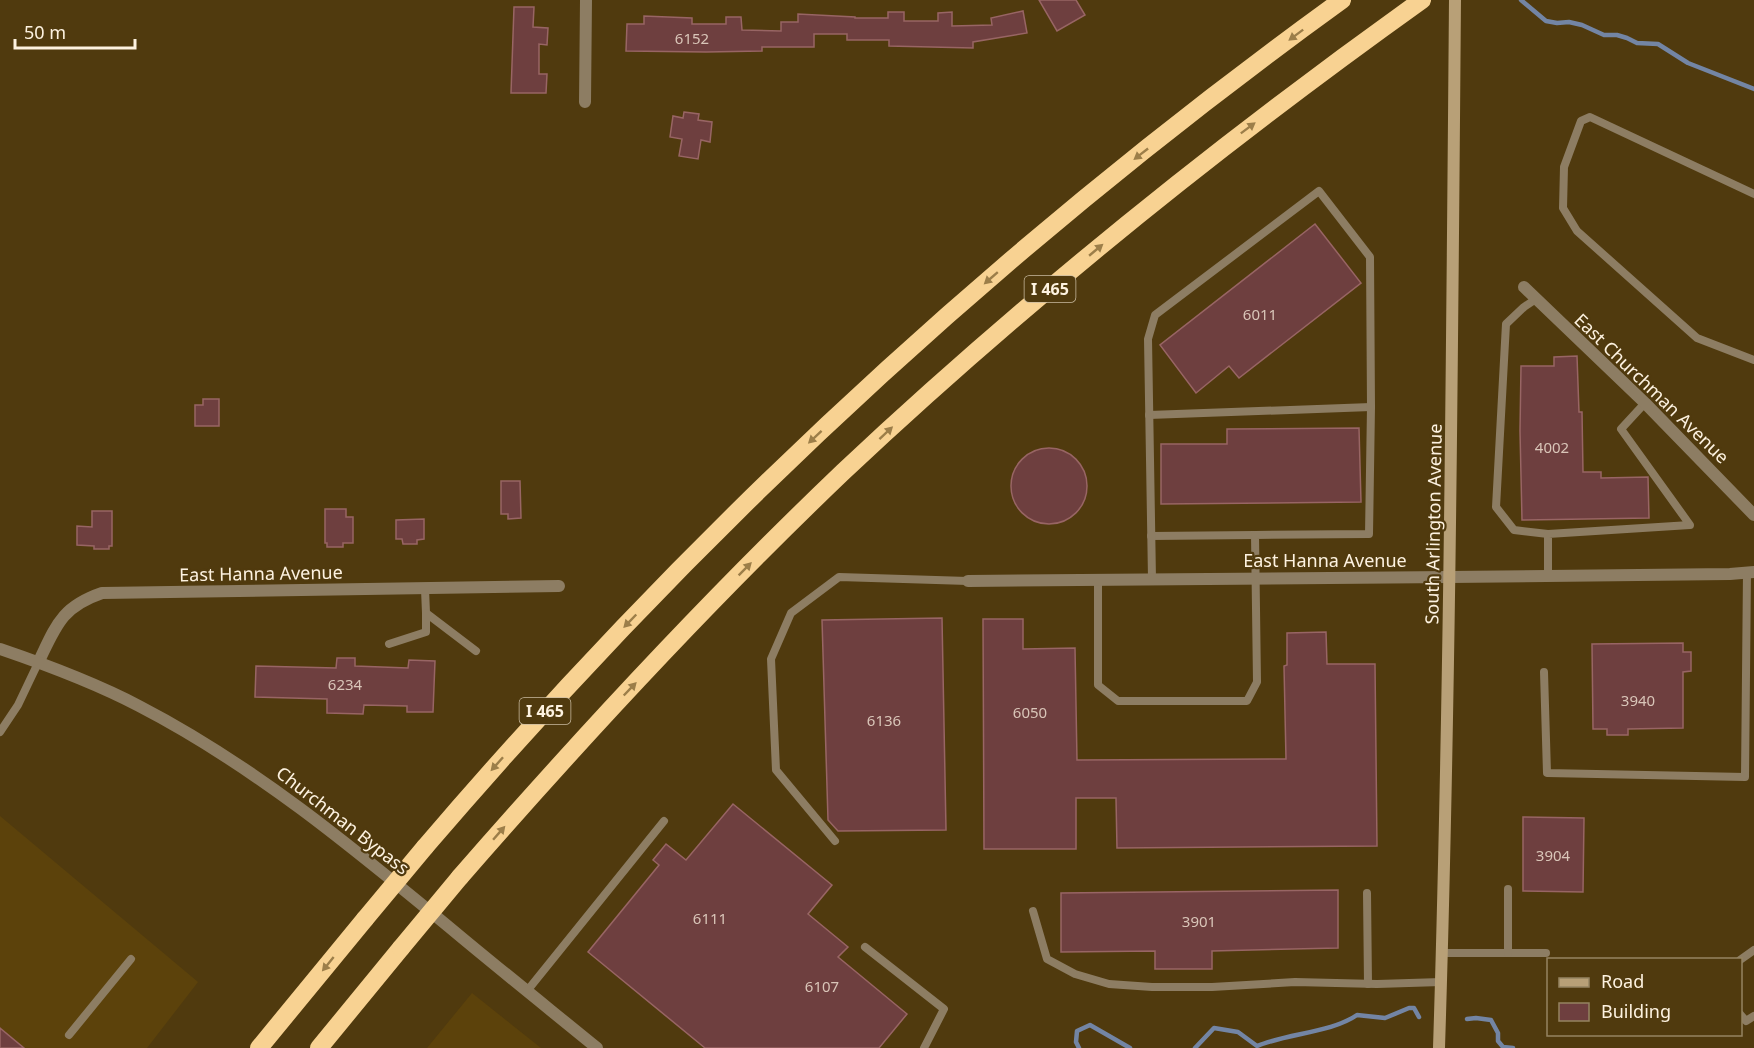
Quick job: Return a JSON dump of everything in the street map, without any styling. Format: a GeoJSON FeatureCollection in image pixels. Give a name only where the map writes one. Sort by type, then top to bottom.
{"type":"FeatureCollection","features":[{"type":"Feature","properties":{"kind":"highway","name":"I 465"},"geometry":{"type":"LineString","coordinates":[[259,1048],[425,847],[560,695],[619,632],[819,432],[1032,243],[1182,122],[1342,0]]}},
{"type":"Feature","properties":{"kind":"highway","name":"I 465"},"geometry":{"type":"LineString","coordinates":[[319,1048],[460,877],[592,729],[781,532],[917,405],[1135,217],[1285,100],[1422,0]]}},
{"type":"Feature","properties":{"kind":"main road","name":"South Arlington Avenue"},"geometry":{"type":"LineString","coordinates":[[1439,1048],[1450,577],[1455,0]]}},
{"type":"Feature","properties":{"kind":"street"},"geometry":{"type":"LineString","coordinates":[[585,102],[586,0]]}},
{"type":"Feature","properties":{"kind":"street","name":"East Churchman Avenue"},"geometry":{"type":"LineString","coordinates":[[1524,287],[1645,403],[1754,515]]}},
{"type":"Feature","properties":{"kind":"street","name":"East Hanna Avenue"},"geometry":{"type":"LineString","coordinates":[[968,581],[1751,572]]}},
{"type":"Feature","properties":{"kind":"street","name":"East Hanna Avenue"},"geometry":{"type":"LineString","coordinates":[[38,663],[60,620],[70,609],[102,593],[560,586]]}},
{"type":"Feature","properties":{"kind":"street"},"geometry":{"type":"LineString","coordinates":[[0,650],[38,663]]}},
{"type":"Feature","properties":{"kind":"street","name":"Churchman Bypass"},"geometry":{"type":"LineString","coordinates":[[38,663],[89,682],[138,705],[177,726],[255,775],[355,849],[597,1048]]}},
{"type":"Feature","properties":{"kind":"lane"},"geometry":{"type":"LineString","coordinates":[[1754,194],[1590,117],[1581,121],[1564,167],[1563,208],[1577,231],[1698,338],[1754,360]]}},
{"type":"Feature","properties":{"kind":"lane"},"geometry":{"type":"LineString","coordinates":[[1151,536],[1369,534],[1370,257],[1319,191],[1155,315],[1148,339],[1151,536],[1152,579]]}},
{"type":"Feature","properties":{"kind":"lane"},"geometry":{"type":"LineString","coordinates":[[1536,299],[1506,324],[1496,507],[1514,530],[1548,534],[1690,525],[1621,429],[1645,403]]}},
{"type":"Feature","properties":{"kind":"lane"},"geometry":{"type":"LineString","coordinates":[[1149,415],[1371,407]]}},
{"type":"Feature","properties":{"kind":"lane"},"geometry":{"type":"LineString","coordinates":[[1548,534],[1548,576]]}},
{"type":"Feature","properties":{"kind":"lane"},"geometry":{"type":"LineString","coordinates":[[1098,580],[1098,685],[1118,702],[1247,701],[1257,682],[1255,535]]}},
{"type":"Feature","properties":{"kind":"lane"},"geometry":{"type":"LineString","coordinates":[[1544,672],[1547,773],[1745,777],[1751,572]]}},
{"type":"Feature","properties":{"kind":"lane"},"geometry":{"type":"LineString","coordinates":[[834,841],[777,770],[771,659],[791,613],[839,577],[968,581]]}},
{"type":"Feature","properties":{"kind":"lane"},"geometry":{"type":"LineString","coordinates":[[389,644],[426,632],[425,589]]}},
{"type":"Feature","properties":{"kind":"lane"},"geometry":{"type":"LineString","coordinates":[[426,613],[476,651]]}},
{"type":"Feature","properties":{"kind":"lane"},"geometry":{"type":"LineString","coordinates":[[0,732],[18,705],[38,663]]}},
{"type":"Feature","properties":{"kind":"lane"},"geometry":{"type":"LineString","coordinates":[[527,991],[664,821]]}},
{"type":"Feature","properties":{"kind":"lane"},"geometry":{"type":"LineString","coordinates":[[1508,889],[1508,953]]}},
{"type":"Feature","properties":{"kind":"lane"},"geometry":{"type":"LineString","coordinates":[[1367,893],[1368,984]]}},
{"type":"Feature","properties":{"kind":"lane"},"geometry":{"type":"LineString","coordinates":[[1033,910],[1047,958],[1075,974],[1109,984],[1212,987],[1295,982],[1368,984],[1441,982]]}},
{"type":"Feature","properties":{"kind":"lane"},"geometry":{"type":"LineString","coordinates":[[865,947],[944,1009],[924,1048]]}},
{"type":"Feature","properties":{"kind":"lane"},"geometry":{"type":"LineString","coordinates":[[1442,953],[1546,953]]}},
{"type":"Feature","properties":{"kind":"lane"},"geometry":{"type":"LineString","coordinates":[[69,1035],[131,959]]}},
{"type":"Feature","properties":{"kind":"lane"},"geometry":{"type":"LineString","coordinates":[[1742,1017],[1746,1022],[1754,1016]]}},
{"type":"Feature","properties":{"kind":"shaded area"},"geometry":{"type":"Polygon","coordinates":[[[0,816],[198,982],[147,1048],[0,1048],[0,816]]]}},
{"type":"Feature","properties":{"kind":"shaded area"},"geometry":{"type":"Polygon","coordinates":[[[472,993],[541,1048],[427,1048],[472,993]]]}},
{"type":"Feature","properties":{"kind":"building"},"geometry":{"type":"Polygon","coordinates":[[[1039,0],[1076,0],[1085,15],[1057,31],[1039,0]]]}},
{"type":"Feature","properties":{"kind":"building"},"geometry":{"type":"Polygon","coordinates":[[[514,7],[534,7],[533,27],[548,28],[547,45],[539,44],[539,74],[547,74],[546,93],[511,93],[514,7]]]}},
{"type":"Feature","properties":{"kind":"building"},"geometry":{"type":"Polygon","coordinates":[[[1023,11],[1027,33],[973,42],[973,48],[889,46],[889,40],[847,40],[847,34],[814,34],[814,47],[762,47],[762,51],[626,51],[627,24],[644,24],[644,16],[692,18],[692,24],[726,24],[726,17],[741,17],[742,30],[781,31],[781,22],[798,22],[798,14],[888,18],[888,12],[904,12],[904,21],[938,21],[938,13],[952,12],[952,26],[992,25],[991,18],[1023,11]]]}},
{"type":"Feature","properties":{"kind":"building"},"geometry":{"type":"Polygon","coordinates":[[[684,112],[699,114],[698,120],[712,122],[710,142],[701,140],[698,159],[679,156],[682,139],[670,137],[673,116],[683,118],[684,112]]]}},
{"type":"Feature","properties":{"kind":"building"},"geometry":{"type":"Polygon","coordinates":[[[1315,224],[1361,283],[1239,378],[1229,366],[1196,393],[1160,345],[1315,224]]]}},
{"type":"Feature","properties":{"kind":"building"},"geometry":{"type":"Polygon","coordinates":[[[1577,356],[1579,412],[1582,412],[1583,472],[1601,472],[1601,478],[1648,477],[1649,518],[1522,520],[1521,366],[1554,366],[1554,357],[1577,356]]]}},
{"type":"Feature","properties":{"kind":"building"},"geometry":{"type":"Polygon","coordinates":[[[203,399],[219,399],[219,426],[195,426],[195,405],[203,405],[203,399]]]}},
{"type":"Feature","properties":{"kind":"building"},"geometry":{"type":"Polygon","coordinates":[[[1359,428],[1361,502],[1161,504],[1161,444],[1227,444],[1227,429],[1359,428]]]}},
{"type":"Feature","properties":{"kind":"building"},"geometry":{"type":"Polygon","coordinates":[[[1049,448],[1064,451],[1076,459],[1084,471],[1087,486],[1084,501],[1076,513],[1064,521],[1049,524],[1034,521],[1022,513],[1014,501],[1011,486],[1014,471],[1022,459],[1034,451],[1049,448]]]}},
{"type":"Feature","properties":{"kind":"building"},"geometry":{"type":"Polygon","coordinates":[[[501,481],[520,481],[521,518],[508,519],[508,514],[501,514],[501,481]]]}},
{"type":"Feature","properties":{"kind":"building"},"geometry":{"type":"Polygon","coordinates":[[[325,509],[346,509],[346,517],[353,517],[353,543],[343,543],[343,547],[327,547],[325,509]]]}},
{"type":"Feature","properties":{"kind":"building"},"geometry":{"type":"Polygon","coordinates":[[[92,511],[112,511],[112,546],[109,546],[109,549],[94,549],[94,546],[77,545],[77,526],[92,527],[92,511]]]}},
{"type":"Feature","properties":{"kind":"building"},"geometry":{"type":"Polygon","coordinates":[[[424,519],[424,539],[417,540],[417,544],[403,544],[402,539],[396,539],[396,520],[424,519]]]}},
{"type":"Feature","properties":{"kind":"building"},"geometry":{"type":"Polygon","coordinates":[[[942,618],[946,830],[838,831],[828,820],[822,620],[942,618]]]}},
{"type":"Feature","properties":{"kind":"building"},"geometry":{"type":"Polygon","coordinates":[[[983,619],[1023,619],[1023,649],[1075,648],[1077,760],[1286,759],[1284,666],[1287,665],[1287,633],[1326,632],[1327,664],[1375,664],[1377,846],[1117,848],[1116,798],[1076,798],[1076,849],[984,849],[983,619]]]}},
{"type":"Feature","properties":{"kind":"building"},"geometry":{"type":"Polygon","coordinates":[[[1683,643],[1683,652],[1691,652],[1691,671],[1683,672],[1683,728],[1628,729],[1628,735],[1607,735],[1607,729],[1593,729],[1592,644],[1683,643]]]}},
{"type":"Feature","properties":{"kind":"building"},"geometry":{"type":"Polygon","coordinates":[[[337,658],[355,658],[355,666],[408,668],[409,660],[435,661],[433,712],[407,712],[407,706],[364,705],[363,714],[327,713],[327,699],[255,697],[256,666],[336,668],[337,658]]]}},
{"type":"Feature","properties":{"kind":"building"},"geometry":{"type":"Polygon","coordinates":[[[733,804],[832,885],[808,914],[848,947],[838,957],[907,1014],[879,1048],[705,1048],[588,952],[659,865],[653,860],[666,844],[686,860],[733,804]]]}},
{"type":"Feature","properties":{"kind":"building"},"geometry":{"type":"Polygon","coordinates":[[[1523,817],[1584,818],[1583,892],[1523,891],[1523,817]]]}},
{"type":"Feature","properties":{"kind":"building"},"geometry":{"type":"Polygon","coordinates":[[[1338,890],[1338,948],[1212,951],[1212,969],[1155,969],[1155,951],[1061,952],[1061,893],[1338,890]]]}},
{"type":"Feature","properties":{"kind":"building"},"geometry":{"type":"Polygon","coordinates":[[[0,1028],[24,1048],[0,1048],[0,1028]]]}},
{"type":"Feature","properties":{"kind":"waterway"},"geometry":{"type":"LineString","coordinates":[[1521,0],[1546,21],[1569,22],[1604,35],[1617,35],[1637,43],[1658,44],[1688,63],[1754,89]]}},
{"type":"Feature","properties":{"kind":"waterway"},"geometry":{"type":"LineString","coordinates":[[1195,1048],[1214,1028],[1238,1032],[1257,1046],[1335,1026],[1357,1015],[1385,1018],[1414,1008],[1419,1017]]}},
{"type":"Feature","properties":{"kind":"waterway"},"geometry":{"type":"LineString","coordinates":[[1467,1019],[1491,1020],[1498,1033],[1498,1041],[1503,1047],[1513,1048]]}},
{"type":"Feature","properties":{"kind":"waterway"},"geometry":{"type":"LineString","coordinates":[[1079,1048],[1076,1042],[1077,1031],[1090,1025],[1130,1048]]}}]}
